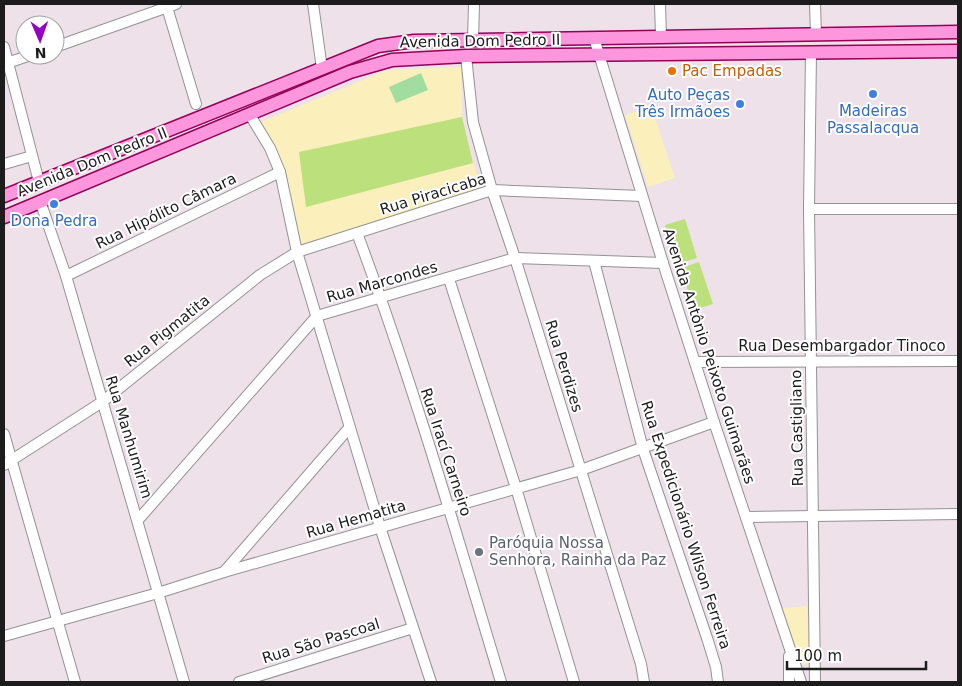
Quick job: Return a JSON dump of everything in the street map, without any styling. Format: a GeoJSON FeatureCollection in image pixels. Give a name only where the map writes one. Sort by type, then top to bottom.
{"type":"FeatureCollection","features":[{"type":"Feature","properties":{"kind":"main road","name":"Avenida Dom Pedro II"},"geometry":{"type":"LineString","coordinates":[[4,196],[378,46],[414,41],[958,32]]}},
{"type":"Feature","properties":{"kind":"main road","name":"Avenida Dom Pedro II"},"geometry":{"type":"LineString","coordinates":[[4,217],[350,72],[392,60],[466,56],[958,51]]}},
{"type":"Feature","properties":{"kind":"street"},"geometry":{"type":"LineString","coordinates":[[313,4],[322,69]]}},
{"type":"Feature","properties":{"kind":"street"},"geometry":{"type":"LineString","coordinates":[[473,40],[474,4]]}},
{"type":"Feature","properties":{"kind":"street"},"geometry":{"type":"LineString","coordinates":[[660,4],[661,37]]}},
{"type":"Feature","properties":{"kind":"street"},"geometry":{"type":"LineString","coordinates":[[815,4],[816,34]]}},
{"type":"Feature","properties":{"kind":"street"},"geometry":{"type":"LineString","coordinates":[[65,42],[170,5],[196,104]]}},
{"type":"Feature","properties":{"kind":"street","name":"Avenida Antônio Peixoto Guimarães"},"geometry":{"type":"LineString","coordinates":[[594,38],[714,422],[801,682]]}},
{"type":"Feature","properties":{"kind":"street"},"geometry":{"type":"LineString","coordinates":[[4,47],[6,64],[39,182]]}},
{"type":"Feature","properties":{"kind":"street","name":"Rua Castigliano"},"geometry":{"type":"LineString","coordinates":[[811,52],[809,209],[815,682]]}},
{"type":"Feature","properties":{"kind":"street","name":"Rua Perdizes"},"geometry":{"type":"LineString","coordinates":[[466,56],[473,122],[492,190],[515,258],[641,664],[644,682]]}},
{"type":"Feature","properties":{"kind":"street"},"geometry":{"type":"LineString","coordinates":[[250,115],[270,148],[280,172],[297,252],[349,428],[431,682]]}},
{"type":"Feature","properties":{"kind":"street"},"geometry":{"type":"LineString","coordinates":[[4,164],[32,156]]}},
{"type":"Feature","properties":{"kind":"street","name":"Rua Hipólito Câmara"},"geometry":{"type":"LineString","coordinates":[[66,276],[280,172]]}},
{"type":"Feature","properties":{"kind":"street","name":"Rua Piracicaba"},"geometry":{"type":"LineString","coordinates":[[297,252],[492,190],[642,196]]}},
{"type":"Feature","properties":{"kind":"street","name":"Rua Manhumirim"},"geometry":{"type":"LineString","coordinates":[[40,201],[66,276],[184,682]]}},
{"type":"Feature","properties":{"kind":"street"},"geometry":{"type":"LineString","coordinates":[[809,209],[958,209]]}},
{"type":"Feature","properties":{"kind":"street","name":"Rua Irací Carneiro"},"geometry":{"type":"LineString","coordinates":[[357,233],[381,298],[449,508],[501,682]]}},
{"type":"Feature","properties":{"kind":"street","name":"Rua Pigmatita"},"geometry":{"type":"LineString","coordinates":[[7,462],[102,402],[260,276],[297,252]]}},
{"type":"Feature","properties":{"kind":"street","name":"Rua Marcondes"},"geometry":{"type":"LineString","coordinates":[[138,520],[317,316],[515,258],[663,263]]}},
{"type":"Feature","properties":{"kind":"street","name":"Rua Expedicionário Wilson Ferreira"},"geometry":{"type":"LineString","coordinates":[[594,261],[643,448],[707,638],[716,667],[718,682]]}},
{"type":"Feature","properties":{"kind":"street"},"geometry":{"type":"LineString","coordinates":[[449,278],[516,488],[574,682]]}},
{"type":"Feature","properties":{"kind":"street","name":"Rua Desembargador Tinoco"},"geometry":{"type":"LineString","coordinates":[[695,362],[958,361]]}},
{"type":"Feature","properties":{"kind":"street","name":"Rua Hematita"},"geometry":{"type":"LineString","coordinates":[[4,636],[581,470],[714,422]]}},
{"type":"Feature","properties":{"kind":"street"},"geometry":{"type":"LineString","coordinates":[[224,572],[349,428]]}},
{"type":"Feature","properties":{"kind":"street"},"geometry":{"type":"LineString","coordinates":[[4,434],[7,462],[58,620],[75,682]]}},
{"type":"Feature","properties":{"kind":"street"},"geometry":{"type":"LineString","coordinates":[[746,517],[958,514]]}},
{"type":"Feature","properties":{"kind":"street","name":"Rua São Pascoal"},"geometry":{"type":"LineString","coordinates":[[238,682],[413,628]]}},
{"type":"Feature","properties":{"kind":"street"},"geometry":{"type":"LineString","coordinates":[[789,646],[789,682]]}},
{"type":"Feature","properties":{"kind":"shaded area"},"geometry":{"type":"Polygon","coordinates":[[[461,67],[462,125],[481,188],[297,250],[281,166],[258,123],[387,70],[461,67]]]}},
{"type":"Feature","properties":{"kind":"shaded area"},"geometry":{"type":"Polygon","coordinates":[[[421,73],[428,90],[396,103],[389,87],[421,73]]]}},
{"type":"Feature","properties":{"kind":"shaded area"},"geometry":{"type":"Polygon","coordinates":[[[651,106],[675,178],[648,187],[625,115],[651,106]]]}},
{"type":"Feature","properties":{"kind":"shaded area"},"geometry":{"type":"Polygon","coordinates":[[[462,117],[473,163],[306,207],[299,152],[462,117]]]}},
{"type":"Feature","properties":{"kind":"shaded area"},"geometry":{"type":"Polygon","coordinates":[[[685,219],[697,258],[677,264],[665,225],[685,219]]]}},
{"type":"Feature","properties":{"kind":"shaded area"},"geometry":{"type":"Polygon","coordinates":[[[699,262],[713,304],[694,310],[681,268],[699,262]]]}},
{"type":"Feature","properties":{"kind":"shaded area"},"geometry":{"type":"Polygon","coordinates":[[[807,606],[810,662],[802,665],[782,608],[807,606]]]}},
{"type":"Feature","properties":{"kind":"place","name":"Pac Empadas"},"geometry":{"type":"Point","coordinates":[672,71]}},
{"type":"Feature","properties":{"kind":"place","name":"Madeiras Passalacqua"},"geometry":{"type":"Point","coordinates":[873,94]}},
{"type":"Feature","properties":{"kind":"place","name":"Auto Peças Três Irmãoes"},"geometry":{"type":"Point","coordinates":[740,104]}},
{"type":"Feature","properties":{"kind":"place","name":"Dona Pedra"},"geometry":{"type":"Point","coordinates":[54,204]}},
{"type":"Feature","properties":{"kind":"place","name":"Paróquia Nossa Senhora, Rainha da Paz"},"geometry":{"type":"Point","coordinates":[479,552]}}]}
